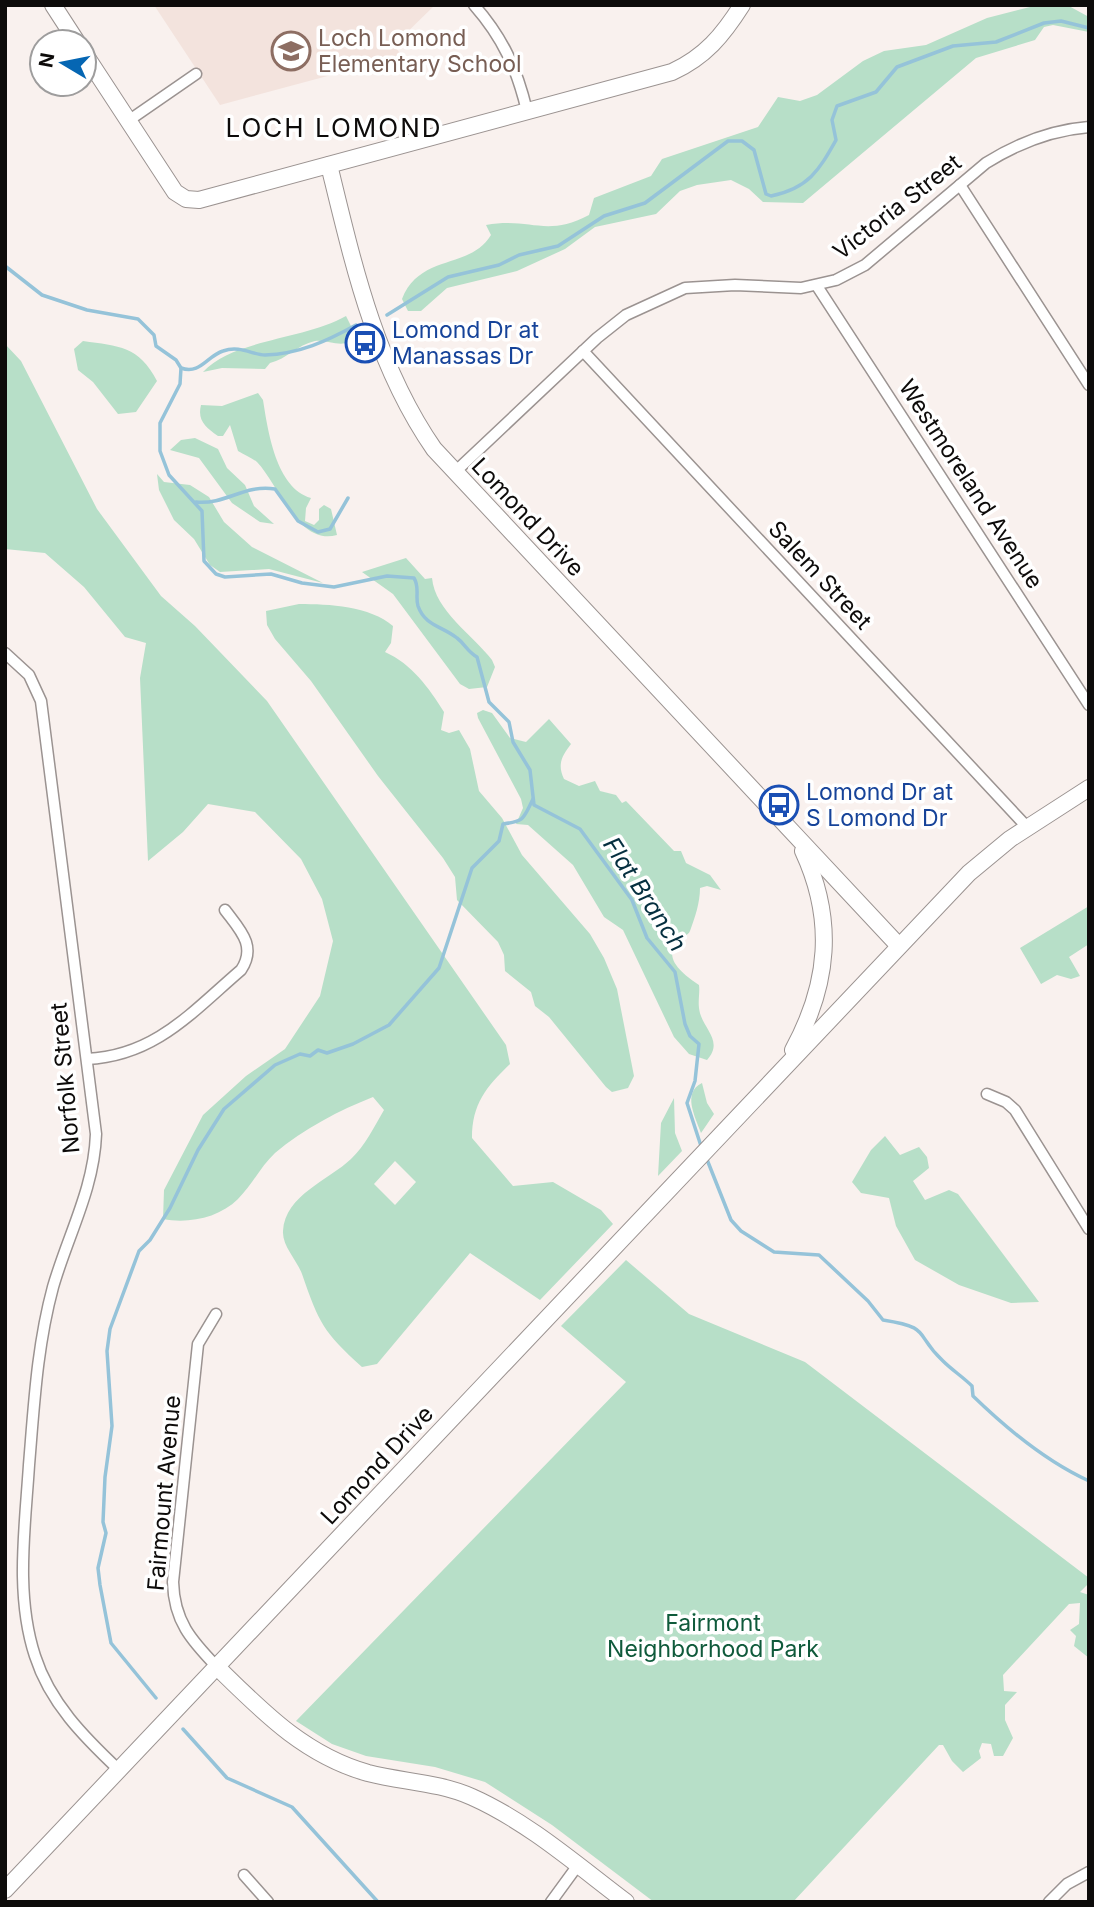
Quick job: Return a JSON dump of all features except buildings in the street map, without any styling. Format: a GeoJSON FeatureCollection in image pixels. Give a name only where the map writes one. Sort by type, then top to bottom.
{"type":"FeatureCollection","features":[{"type":"Feature","properties":{"kind":"main road"},"geometry":{"type":"LineString","coordinates":[[53,5],[68,28]]}},
{"type":"Feature","properties":{"kind":"main road"},"geometry":{"type":"LineString","coordinates":[[98,75],[175,192],[192,200],[672,72],[714,45],[741,6]]}},
{"type":"Feature","properties":{"kind":"main road","name":"Lomond Drive"},"geometry":{"type":"LineString","coordinates":[[5,1890],[899,946],[455,472],[415,422],[388,370],[366,302],[329,164]]}},
{"type":"Feature","properties":{"kind":"main road"},"geometry":{"type":"LineString","coordinates":[[899,946],[980,862],[1027,827],[1089,788]]}},
{"type":"Feature","properties":{"kind":"main road","name":"Lomond Drive"},"geometry":{"type":"LineString","coordinates":[[781,1071],[814,1008],[824,961],[820,906],[813,876],[797,839]]}},
{"type":"Feature","properties":{"kind":"main road"},"geometry":{"type":"LineString","coordinates":[[217,1667],[277,1725],[318,1753],[367,1773],[415,1780],[468,1795],[513,1818],[626,1902]]}},
{"type":"Feature","properties":{"kind":"street"},"geometry":{"type":"LineString","coordinates":[[474,5],[494,27],[511,55],[527,111]]}},
{"type":"Feature","properties":{"kind":"street"},"geometry":{"type":"LineString","coordinates":[[128,121],[196,74]]}},
{"type":"Feature","properties":{"kind":"street","name":"Victoria Street"},"geometry":{"type":"LineString","coordinates":[[455,472],[626,314],[685,288],[735,285],[802,288],[817,286],[865,265],[986,163],[1030,139],[1089,127]]}},
{"type":"Feature","properties":{"kind":"street"},"geometry":{"type":"LineString","coordinates":[[960,184],[1089,384]]}},
{"type":"Feature","properties":{"kind":"street","name":"Westmoreland Avenue"},"geometry":{"type":"LineString","coordinates":[[817,286],[1089,705]]}},
{"type":"Feature","properties":{"kind":"street","name":"Salem Street"},"geometry":{"type":"LineString","coordinates":[[583,351],[1027,827]]}},
{"type":"Feature","properties":{"kind":"street","name":"Norfolk Street"},"geometry":{"type":"LineString","coordinates":[[5,653],[29,675],[41,701],[87,1059],[95,1151],[88,1189],[54,1284],[37,1354],[23,1580],[35,1655],[47,1683],[71,1721],[118,1770]]}},
{"type":"Feature","properties":{"kind":"street"},"geometry":{"type":"LineString","coordinates":[[87,1059],[122,1055],[146,1046],[241,970],[247,962],[249,945],[225,911]]}},
{"type":"Feature","properties":{"kind":"street"},"geometry":{"type":"LineString","coordinates":[[987,1094],[1006,1102],[1015,1110],[1089,1228]]}},
{"type":"Feature","properties":{"kind":"street","name":"Fairmount Avenue"},"geometry":{"type":"LineString","coordinates":[[216,1314],[198,1344],[173,1582],[177,1615],[185,1634],[217,1667]]}},
{"type":"Feature","properties":{"kind":"street"},"geometry":{"type":"LineString","coordinates":[[551,1902],[578,1865]]}},
{"type":"Feature","properties":{"kind":"street"},"geometry":{"type":"LineString","coordinates":[[1049,1902],[1067,1884],[1089,1872]]}},
{"type":"Feature","properties":{"kind":"street"},"geometry":{"type":"LineString","coordinates":[[244,1875],[268,1902]]}},
{"type":"Feature","properties":{"kind":"shaded area","name":"Loch Lomond Elementary School"},"geometry":{"type":"Polygon","coordinates":[[[154,5],[435,5],[394,45],[402,56],[220,105],[154,5]]]}},
{"type":"Feature","properties":{"kind":"green space"},"geometry":{"type":"Polygon","coordinates":[[[1038,5],[1067,5],[1089,17],[1089,32],[1053,25],[1044,27],[1035,40],[976,58],[803,203],[763,202],[749,189],[731,180],[697,185],[680,191],[656,214],[595,227],[565,249],[517,271],[447,288],[421,311],[408,311],[402,299],[410,284],[421,275],[482,246],[491,235],[486,225],[515,223],[549,226],[574,222],[589,215],[594,198],[651,176],[662,159],[758,127],[778,97],[800,101],[817,95],[863,61],[884,51],[926,45],[987,18],[1038,5]]]}},
{"type":"Feature","properties":{"kind":"green space"},"geometry":{"type":"Polygon","coordinates":[[[346,316],[356,336],[347,343],[315,341],[270,363],[265,369],[222,368],[203,372],[232,353],[329,324],[346,316]]]}},
{"type":"Feature","properties":{"kind":"green space"},"geometry":{"type":"Polygon","coordinates":[[[83,341],[127,350],[150,369],[157,381],[136,412],[118,414],[93,382],[78,370],[74,349],[83,341]]]}},
{"type":"Feature","properties":{"kind":"green space"},"geometry":{"type":"Polygon","coordinates":[[[5,344],[21,361],[97,509],[161,596],[195,626],[267,701],[506,1045],[510,1064],[482,1097],[475,1115],[472,1138],[513,1186],[553,1182],[601,1210],[613,1224],[540,1300],[470,1253],[377,1364],[362,1367],[330,1335],[318,1316],[300,1269],[287,1248],[283,1231],[291,1208],[300,1198],[342,1167],[365,1142],[384,1110],[373,1097],[322,1121],[286,1144],[270,1158],[238,1199],[222,1211],[193,1220],[163,1219],[164,1190],[203,1115],[246,1076],[285,1049],[320,996],[333,941],[322,899],[301,859],[255,812],[208,804],[183,832],[148,861],[140,678],[146,643],[125,637],[84,587],[45,553],[5,549],[5,344]],[[395,1161],[374,1184],[395,1205],[416,1182],[395,1161]]]}},
{"type":"Feature","properties":{"kind":"green space"},"geometry":{"type":"Polygon","coordinates":[[[258,393],[263,400],[271,442],[282,471],[289,483],[311,498],[306,508],[305,521],[314,525],[319,520],[319,509],[324,505],[331,509],[337,535],[323,536],[300,523],[257,462],[238,451],[230,425],[223,436],[218,436],[201,419],[201,405],[222,406],[258,393]]]}},
{"type":"Feature","properties":{"kind":"green space"},"geometry":{"type":"Polygon","coordinates":[[[195,438],[218,449],[227,468],[245,485],[254,506],[274,524],[260,522],[232,503],[199,458],[170,450],[181,440],[195,438]]]}},
{"type":"Feature","properties":{"kind":"green space"},"geometry":{"type":"Polygon","coordinates":[[[157,474],[164,482],[190,485],[209,497],[224,522],[252,547],[323,583],[269,569],[220,572],[210,565],[194,539],[174,520],[159,490],[157,474]]]}},
{"type":"Feature","properties":{"kind":"green space"},"geometry":{"type":"Polygon","coordinates":[[[406,558],[425,579],[432,578],[447,612],[492,660],[495,667],[487,687],[469,689],[460,684],[393,594],[362,572],[406,558]]]}},
{"type":"Feature","properties":{"kind":"green space"},"geometry":{"type":"Polygon","coordinates":[[[299,604],[361,610],[384,619],[393,626],[391,643],[385,652],[412,670],[432,694],[444,712],[441,730],[449,733],[459,730],[470,749],[479,791],[502,818],[522,855],[590,934],[604,958],[617,989],[634,1076],[628,1088],[612,1092],[606,1087],[549,1017],[535,1006],[531,992],[505,971],[504,955],[498,942],[457,900],[455,877],[443,858],[378,776],[311,681],[275,639],[267,625],[266,611],[299,604]]]}},
{"type":"Feature","properties":{"kind":"green space"},"geometry":{"type":"Polygon","coordinates":[[[483,710],[492,713],[510,738],[526,742],[549,719],[571,744],[562,760],[564,779],[579,786],[595,781],[600,791],[616,795],[622,803],[626,801],[674,851],[681,851],[686,863],[710,875],[721,890],[707,886],[700,888],[690,931],[677,941],[672,954],[677,966],[699,985],[701,1015],[714,1046],[707,1060],[689,1054],[674,1037],[623,930],[604,917],[573,865],[528,825],[516,824],[523,808],[521,799],[478,718],[477,713],[483,710]]]}},
{"type":"Feature","properties":{"kind":"green space"},"geometry":{"type":"Polygon","coordinates":[[[1089,906],[1089,944],[1069,957],[1080,976],[1071,979],[1057,975],[1041,984],[1020,948],[1089,906]]]}},
{"type":"Feature","properties":{"kind":"green space"},"geometry":{"type":"Polygon","coordinates":[[[702,1083],[707,1103],[714,1114],[701,1133],[691,1099],[696,1087],[702,1083]]]}},
{"type":"Feature","properties":{"kind":"green space"},"geometry":{"type":"Polygon","coordinates":[[[674,1098],[675,1133],[682,1151],[658,1176],[661,1123],[674,1098]]]}},
{"type":"Feature","properties":{"kind":"green space"},"geometry":{"type":"Polygon","coordinates":[[[885,1136],[900,1155],[919,1147],[927,1157],[929,1168],[913,1181],[925,1200],[949,1190],[958,1194],[1039,1302],[1011,1303],[959,1285],[915,1260],[896,1226],[889,1198],[861,1193],[852,1182],[871,1150],[885,1136]]]}},
{"type":"Feature","properties":{"kind":"green space","name":"Fairmont Neighborhood Park"},"geometry":{"type":"Polygon","coordinates":[[[626,1260],[689,1314],[805,1362],[1089,1578],[1089,1583],[1080,1592],[1089,1595],[1089,1658],[1074,1646],[1076,1636],[1070,1630],[1079,1624],[1080,1603],[1069,1604],[1003,1675],[1004,1691],[1017,1692],[1005,1705],[1005,1720],[1013,1738],[1003,1756],[994,1756],[991,1744],[982,1743],[979,1751],[981,1758],[963,1772],[952,1761],[943,1745],[939,1745],[793,1902],[654,1902],[552,1825],[485,1782],[435,1767],[366,1756],[332,1744],[296,1721],[626,1382],[561,1326],[626,1260]]]}},
{"type":"Feature","properties":{"kind":"waterway"},"geometry":{"type":"LineString","coordinates":[[387,315],[448,277],[499,265],[519,255],[558,246],[604,216],[645,203],[728,141],[742,141],[754,150],[766,194],[771,196],[784,193],[804,183],[824,160],[836,140],[832,120],[837,106],[876,92],[897,67],[953,46],[996,42],[1044,23],[1061,21],[1089,28]]}},
{"type":"Feature","properties":{"kind":"waterway","name":"Flat Branch"},"geometry":{"type":"LineString","coordinates":[[5,266],[42,295],[87,310],[138,319],[154,335],[156,346],[176,360],[181,368],[180,384],[160,423],[160,451],[169,475],[202,511],[204,561],[216,574],[225,577],[271,574],[302,583],[334,587],[387,576],[414,578],[421,613],[457,638],[477,657],[489,702],[509,722],[513,742],[530,770],[534,805],[580,829],[632,900],[647,938],[675,972],[685,1024],[690,1036],[699,1044],[695,1081],[687,1103],[701,1146]]}},
{"type":"Feature","properties":{"kind":"waterway"},"geometry":{"type":"LineString","coordinates":[[181,368],[193,369],[217,353],[229,349],[260,355],[289,352],[323,341],[356,325]]}},
{"type":"Feature","properties":{"kind":"waterway"},"geometry":{"type":"LineString","coordinates":[[196,502],[217,501],[254,489],[275,489],[298,521],[318,532],[330,529],[348,498]]}},
{"type":"Feature","properties":{"kind":"waterway"},"geometry":{"type":"LineString","coordinates":[[156,1698],[111,1643],[98,1568],[106,1533],[103,1522],[105,1477],[112,1426],[107,1351],[110,1329],[139,1251],[150,1240],[170,1208],[198,1150],[224,1109],[275,1065],[300,1054],[310,1056],[318,1050],[327,1053],[353,1044],[389,1025],[439,968],[472,868],[499,841],[503,824],[522,818],[533,799]]}},
{"type":"Feature","properties":{"kind":"waterway","name":"Flat Branch"},"geometry":{"type":"LineString","coordinates":[[706,1157],[731,1220],[741,1231],[774,1252],[819,1255],[868,1301],[883,1320],[916,1329],[934,1352],[972,1386],[973,1396],[1013,1432],[1057,1464],[1089,1481]]}},
{"type":"Feature","properties":{"kind":"waterway"},"geometry":{"type":"LineString","coordinates":[[183,1729],[227,1778],[292,1807],[378,1902]]}},
{"type":"Feature","properties":{"kind":"place","name":"Loch Lomond Elementary School"},"geometry":{"type":"Point","coordinates":[291,51]}},
{"type":"Feature","properties":{"kind":"place","name":"Lomond Dr at Manassas Dr"},"geometry":{"type":"Point","coordinates":[365,343]}},
{"type":"Feature","properties":{"kind":"place","name":"Lomond Dr at S Lomond Dr"},"geometry":{"type":"Point","coordinates":[779,805]}},
{"type":"Feature","properties":{"kind":"district","name":"LOCH LOMOND"},"geometry":{"type":"Point","coordinates":[334,127]}}]}
